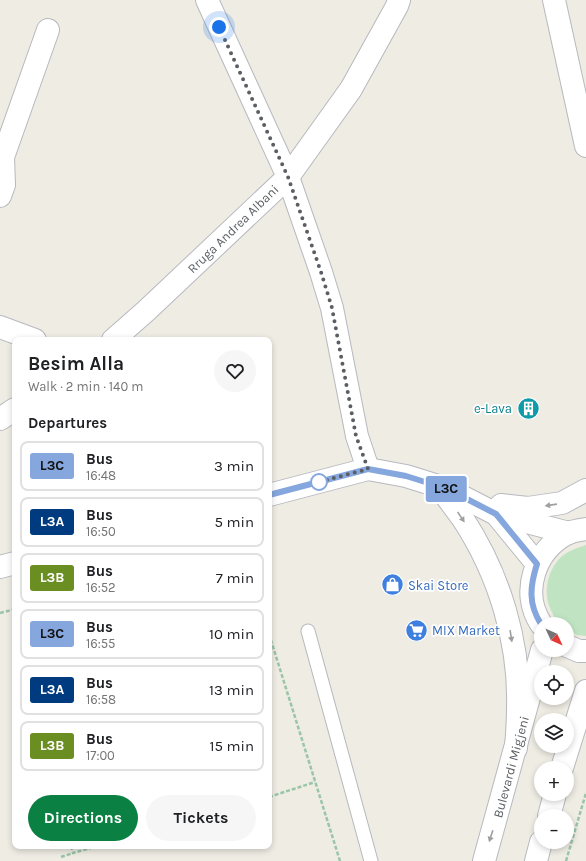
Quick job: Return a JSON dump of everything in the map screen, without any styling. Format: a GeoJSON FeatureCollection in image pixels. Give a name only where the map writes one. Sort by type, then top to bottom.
{"type":"FeatureCollection","features":[{"type":"Feature","properties":{"kind":"street"},"geometry":{"type":"LineString","coordinates":[[207,0],[288,177],[321,272],[332,308],[356,436],[368,469]]}},
{"type":"Feature","properties":{"kind":"street","name":"Rruga Andrea Albani"},"geometry":{"type":"LineString","coordinates":[[116,337],[288,177],[352,89],[399,0]]}},
{"type":"Feature","properties":{"kind":"street"},"geometry":{"type":"LineString","coordinates":[[554,0],[586,146]]}},
{"type":"Feature","properties":{"kind":"street"},"geometry":{"type":"LineString","coordinates":[[0,196],[4,185],[2,157],[48,30]]}},
{"type":"Feature","properties":{"kind":"street"},"geometry":{"type":"LineString","coordinates":[[0,327],[27,337]]}},
{"type":"Feature","properties":{"kind":"street"},"geometry":{"type":"LineString","coordinates":[[0,418],[12,411]]}},
{"type":"Feature","properties":{"kind":"street"},"geometry":{"type":"LineString","coordinates":[[272,494],[368,469],[406,476],[438,486],[496,514],[577,531]]}},
{"type":"Feature","properties":{"kind":"street"},"geometry":{"type":"LineString","coordinates":[[438,486],[462,518],[483,553],[498,590],[510,628],[516,668],[518,701],[516,748]]}},
{"type":"Feature","properties":{"kind":"street"},"geometry":{"type":"LineString","coordinates":[[474,503],[528,508],[562,503],[586,490]]}},
{"type":"Feature","properties":{"kind":"street"},"geometry":{"type":"LineString","coordinates":[[496,514],[537,564]]}},
{"type":"Feature","properties":{"kind":"street"},"geometry":{"type":"LineString","coordinates":[[537,617],[531,600],[531,581],[537,564],[550,546],[577,531]]}},
{"type":"Feature","properties":{"kind":"street"},"geometry":{"type":"LineString","coordinates":[[0,567],[12,564]]}},
{"type":"Feature","properties":{"kind":"street"},"geometry":{"type":"LineString","coordinates":[[574,649],[586,651]]}},
{"type":"Feature","properties":{"kind":"street","name":"Bulevardi Migjeni"},"geometry":{"type":"LineString","coordinates":[[484,861],[540,657]]}},
{"type":"Feature","properties":{"kind":"street"},"geometry":{"type":"LineString","coordinates":[[565,761],[580,724],[586,691]]}},
{"type":"Feature","properties":{"kind":"street"},"geometry":{"type":"LineString","coordinates":[[536,861],[539,849]]}},
{"type":"Feature","properties":{"kind":"lane"},"geometry":{"type":"LineString","coordinates":[[308,631],[371,861]]}},
{"type":"Feature","properties":{"kind":"path"},"geometry":{"type":"LineString","coordinates":[[0,613],[12,610]]}},
{"type":"Feature","properties":{"kind":"path"},"geometry":{"type":"LineString","coordinates":[[272,644],[340,861]]}},
{"type":"Feature","properties":{"kind":"path"},"geometry":{"type":"LineString","coordinates":[[272,796],[315,782]]}},
{"type":"Feature","properties":{"kind":"path"},"geometry":{"type":"LineString","coordinates":[[566,861],[586,793]]}},
{"type":"Feature","properties":{"kind":"path"},"geometry":{"type":"LineString","coordinates":[[72,849],[73,853]]}},
{"type":"Feature","properties":{"kind":"path"},"geometry":{"type":"LineString","coordinates":[[61,857],[87,849]]}},
{"type":"Feature","properties":{"kind":"green space"},"geometry":{"type":"Polygon","coordinates":[[[586,545],[586,636],[574,633],[574,617],[554,617],[547,592],[549,577],[556,563],[561,557],[586,545]]]}},
{"type":"Feature","properties":{"kind":"bus line","name":"L3C"},"geometry":{"type":"LineString","coordinates":[[272,494],[368,469],[406,476],[438,486],[463,497],[496,514],[537,564],[531,581],[531,600],[537,617]]}},
{"type":"Feature","properties":{"kind":"place","name":"e-Lava"},"geometry":{"type":"Point","coordinates":[528,408]}},
{"type":"Feature","properties":{"kind":"place","name":"Skai Store"},"geometry":{"type":"Point","coordinates":[392,585]}},
{"type":"Feature","properties":{"kind":"place","name":"MIX Market"},"geometry":{"type":"Point","coordinates":[417,630]}},
{"type":"Feature","properties":{"kind":"route"},"geometry":{"type":"LineString","coordinates":[[219,27],[288,177],[321,272],[332,308],[356,436],[368,469],[319,482]]}}]}
